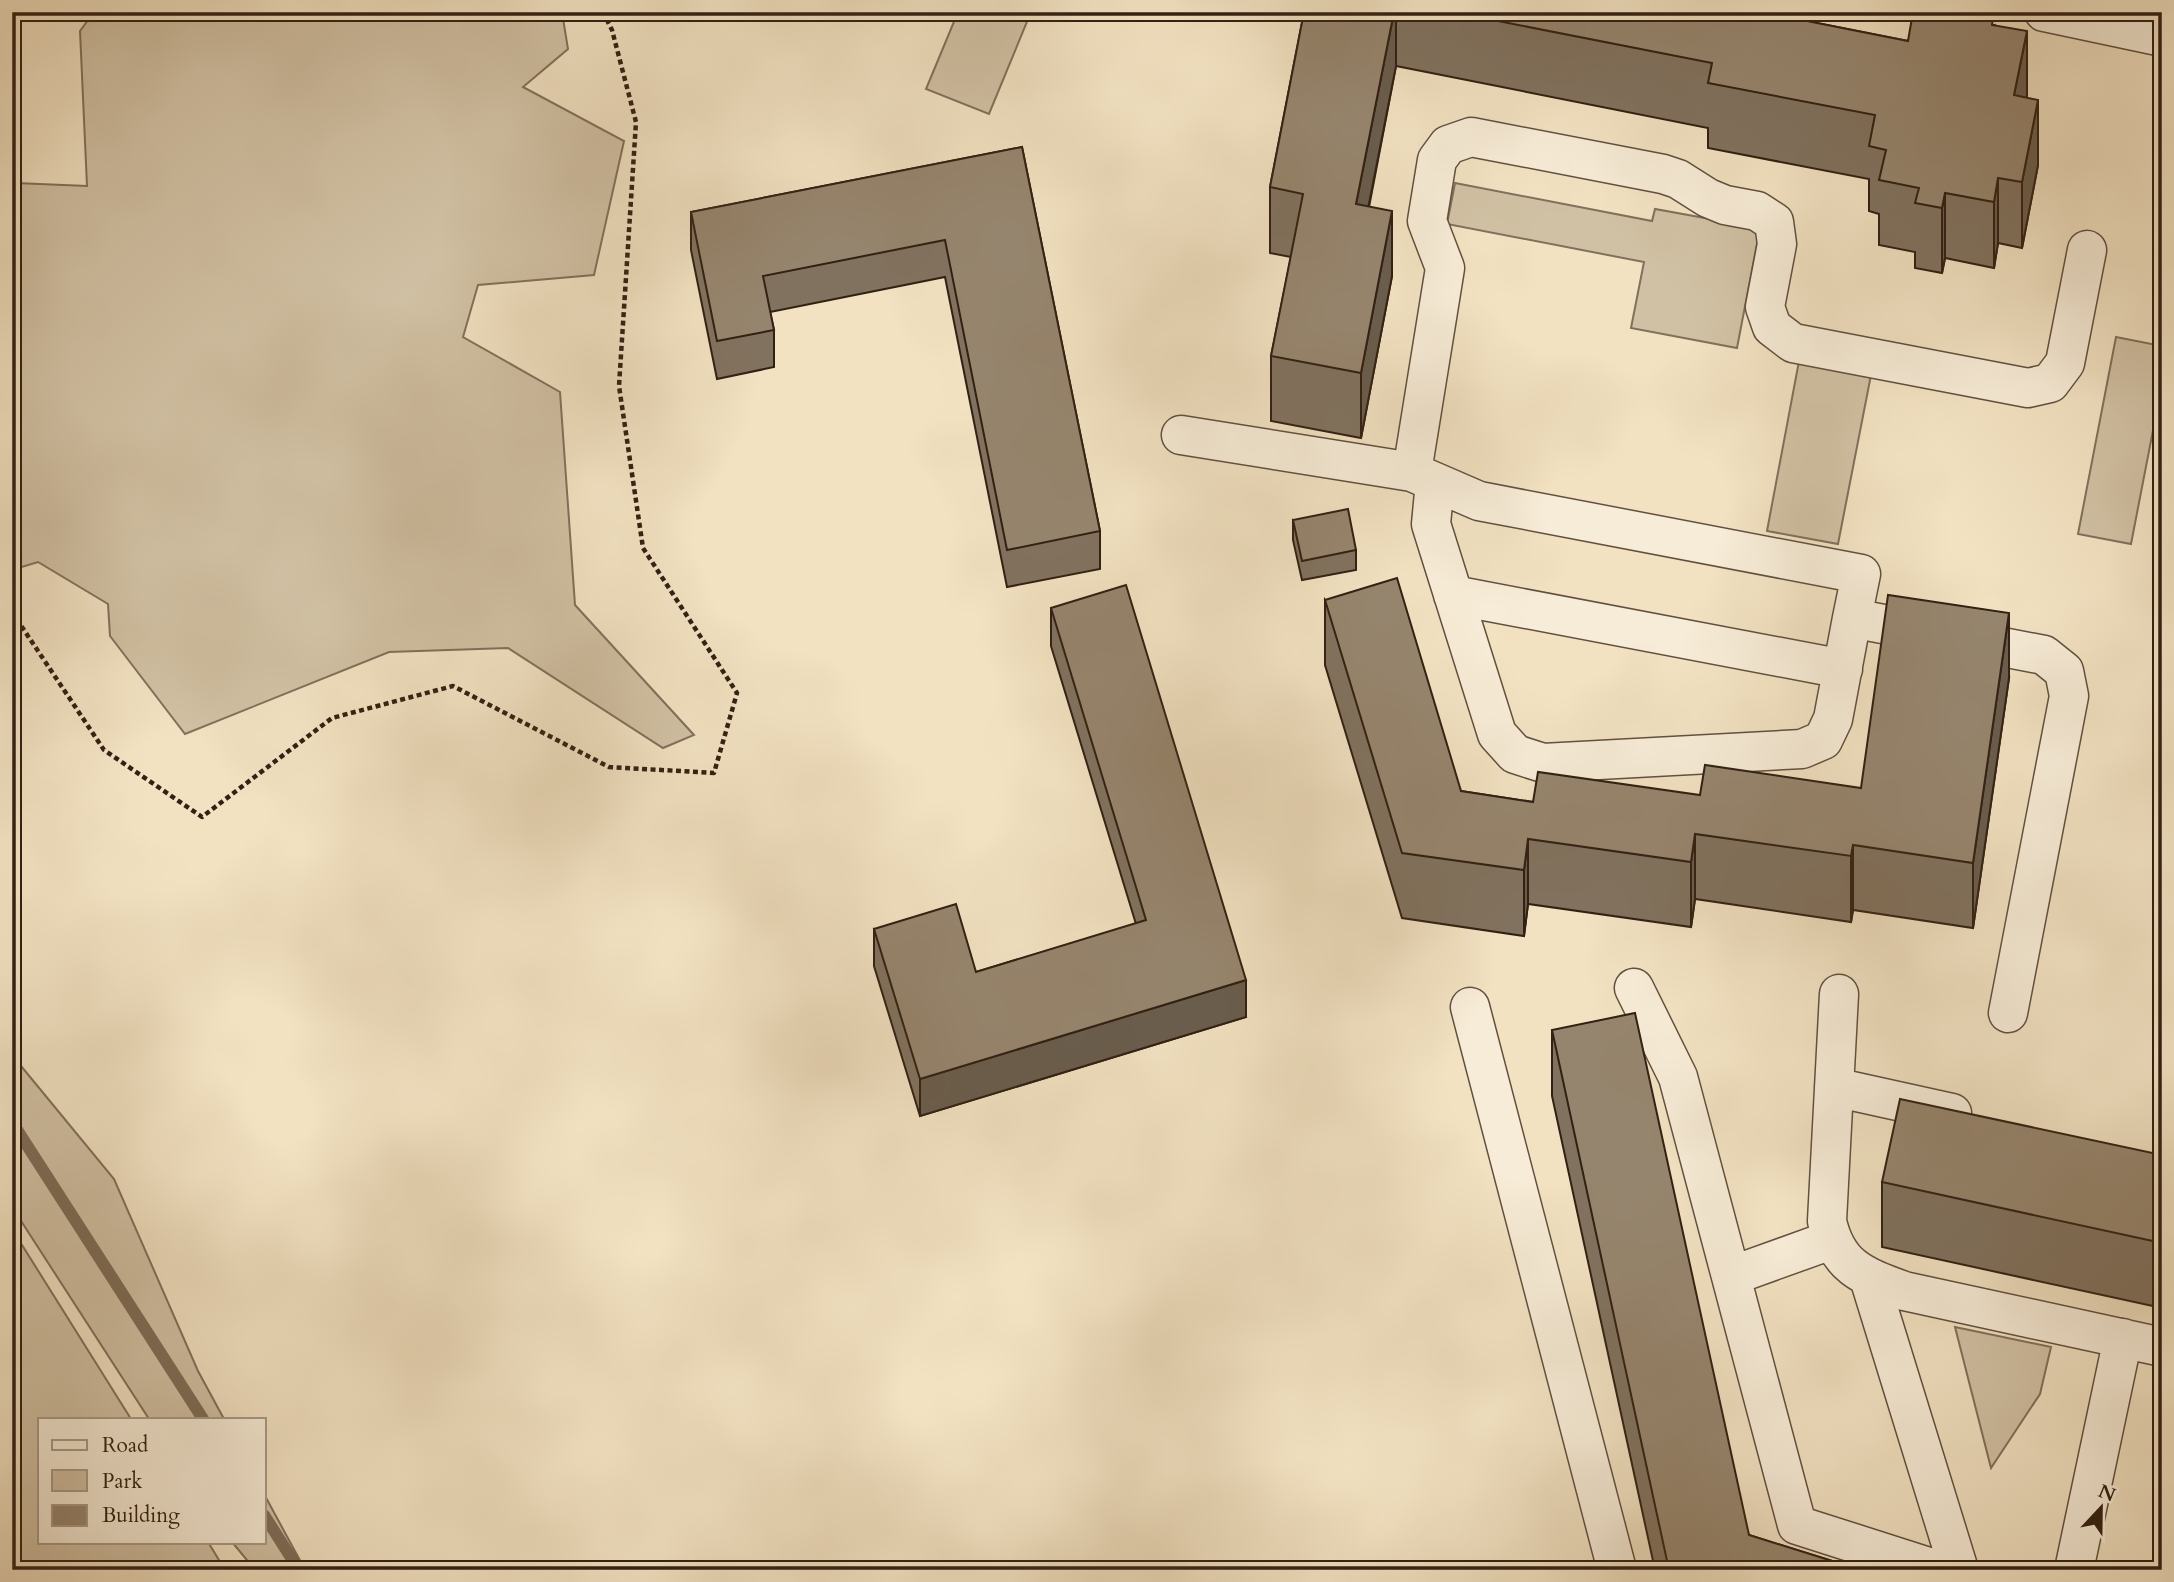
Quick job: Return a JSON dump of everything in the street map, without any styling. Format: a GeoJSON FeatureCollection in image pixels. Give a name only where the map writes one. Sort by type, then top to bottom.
{"type":"FeatureCollection","features":[{"type":"Feature","properties":{"kind":"street"},"geometry":{"type":"LineString","coordinates":[[2044,12],[2162,37]]}},
{"type":"Feature","properties":{"kind":"street"},"geometry":{"type":"LineString","coordinates":[[1181,435],[1424,477],[1479,501],[1861,574],[1833,719],[1823,740],[1802,749],[1543,763],[1515,754],[1497,734],[1431,524],[1424,477],[1445,268],[1427,221],[1437,160],[1448,145],[1471,137],[1678,179],[1708,198],[1725,205],[1757,211],[1774,222],[1777,244],[1765,307],[1772,327],[1793,343],[2028,388],[2050,383],[2065,363],[2087,250]]}},
{"type":"Feature","properties":{"kind":"street"},"geometry":{"type":"LineString","coordinates":[[1453,595],[1843,669]]}},
{"type":"Feature","properties":{"kind":"street"},"geometry":{"type":"LineString","coordinates":[[1852,618],[2044,655],[2064,671],[2069,695],[2008,1013]]}},
{"type":"Feature","properties":{"kind":"street"},"geometry":{"type":"LineString","coordinates":[[1634,988],[1678,1077],[1797,1524],[1938,1570]]}},
{"type":"Feature","properties":{"kind":"street"},"geometry":{"type":"LineString","coordinates":[[1839,994],[1827,1221],[1831,1240],[1843,1261],[1869,1278],[1904,1291],[2162,1347]]}},
{"type":"Feature","properties":{"kind":"street"},"geometry":{"type":"LineString","coordinates":[[1470,1007],[1617,1570]]}},
{"type":"Feature","properties":{"kind":"street"},"geometry":{"type":"LineString","coordinates":[[1834,1087],[1984,1120]]}},
{"type":"Feature","properties":{"kind":"street"},"geometry":{"type":"LineString","coordinates":[[1731,1276],[1831,1240]]}},
{"type":"Feature","properties":{"kind":"street"},"geometry":{"type":"LineString","coordinates":[[1869,1278],[1959,1570]]}},
{"type":"Feature","properties":{"kind":"street"},"geometry":{"type":"LineString","coordinates":[[2074,1570],[2123,1338]]}},
{"type":"Feature","properties":{"kind":"path"},"geometry":{"type":"LineString","coordinates":[[12,612],[104,750],[202,817],[332,718],[453,686],[609,767],[714,773],[737,693],[643,548],[619,386],[636,122],[612,30],[604,12]]}},
{"type":"Feature","properties":{"kind":"green space"},"geometry":{"type":"Polygon","coordinates":[[[94,12],[562,12],[568,49],[523,87],[624,141],[594,275],[478,285],[463,337],[560,392],[575,605],[694,735],[663,748],[508,648],[389,652],[185,734],[110,636],[108,604],[38,562],[12,570],[12,96],[16,183],[87,186],[80,31],[94,12]]]}},
{"type":"Feature","properties":{"kind":"green space"},"geometry":{"type":"Polygon","coordinates":[[[958,12],[1031,12],[989,114],[926,89],[958,12]]]}},
{"type":"Feature","properties":{"kind":"green space"},"geometry":{"type":"Polygon","coordinates":[[[1455,183],[1652,221],[1655,209],[1760,228],[1737,348],[1631,328],[1644,262],[1447,224],[1455,183]]]}},
{"type":"Feature","properties":{"kind":"green space"},"geometry":{"type":"Polygon","coordinates":[[[2116,337],[2162,346],[2162,384],[2131,544],[2078,534],[2116,337]]]}},
{"type":"Feature","properties":{"kind":"green space"},"geometry":{"type":"Polygon","coordinates":[[[1799,361],[1871,375],[1838,544],[1767,531],[1799,361]]]}},
{"type":"Feature","properties":{"kind":"green space"},"geometry":{"type":"Polygon","coordinates":[[[12,1055],[114,1179],[198,1371],[223,1418],[148,1418],[12,1207],[12,1055]]]}},
{"type":"Feature","properties":{"kind":"green space"},"geometry":{"type":"Polygon","coordinates":[[[12,1229],[130,1418],[38,1418],[38,1544],[209,1544],[225,1570],[12,1570],[12,1229]]]}},
{"type":"Feature","properties":{"kind":"green space"},"geometry":{"type":"Polygon","coordinates":[[[1955,1327],[2051,1347],[2040,1394],[1991,1468],[1955,1327]]]}},
{"type":"Feature","properties":{"kind":"green space"},"geometry":{"type":"Polygon","coordinates":[[[266,1498],[303,1566],[297,1570],[255,1570],[234,1544],[266,1544],[266,1498]]]}},
{"type":"Feature","properties":{"kind":"building"},"geometry":{"type":"Polygon","coordinates":[[[1304,12],[1394,12],[1356,204],[1392,211],[1361,373],[1271,356],[1303,194],[1270,187],[1304,12]]]}},
{"type":"Feature","properties":{"kind":"building"},"geometry":{"type":"Polygon","coordinates":[[[1452,12],[1761,12],[1908,41],[1913,12],[1994,12],[1992,25],[2027,31],[2014,95],[2038,100],[2022,182],[1998,178],[1994,202],[1945,193],[1942,208],[1915,203],[1919,188],[1879,180],[1886,150],[1869,146],[1875,115],[1708,83],[1712,63],[1452,12]]]}},
{"type":"Feature","properties":{"kind":"building"},"geometry":{"type":"Polygon","coordinates":[[[1022,147],[1100,531],[1007,550],[945,240],[763,276],[774,330],[717,341],[691,212],[1022,147]]]}},
{"type":"Feature","properties":{"kind":"building"},"geometry":{"type":"Polygon","coordinates":[[[1348,509],[1356,550],[1302,561],[1293,520],[1348,509]]]}},
{"type":"Feature","properties":{"kind":"building"},"geometry":{"type":"Polygon","coordinates":[[[1397,578],[1461,791],[1533,802],[1538,772],[1700,795],[1705,765],[1861,788],[1888,595],[2009,613],[1973,863],[1853,845],[1851,856],[1695,834],[1691,862],[1528,839],[1524,870],[1402,853],[1325,600],[1397,578]]]}},
{"type":"Feature","properties":{"kind":"building"},"geometry":{"type":"Polygon","coordinates":[[[1126,585],[1246,980],[920,1079],[874,929],[956,904],[976,972],[1146,920],[1051,608],[1126,585]]]}},
{"type":"Feature","properties":{"kind":"building"},"geometry":{"type":"Polygon","coordinates":[[[1635,1013],[1749,1535],[1861,1570],[1669,1570],[1552,1030],[1635,1013]]]}},
{"type":"Feature","properties":{"kind":"building"},"geometry":{"type":"Polygon","coordinates":[[[1900,1099],[2162,1155],[2162,1243],[1882,1182],[1900,1099]]]}},
{"type":"Feature","properties":{"kind":"waterway"},"geometry":{"type":"LineString","coordinates":[[12,1122],[202,1418]]}},
{"type":"Feature","properties":{"kind":"waterway"},"geometry":{"type":"LineString","coordinates":[[266,1518],[299,1570]]}}]}
